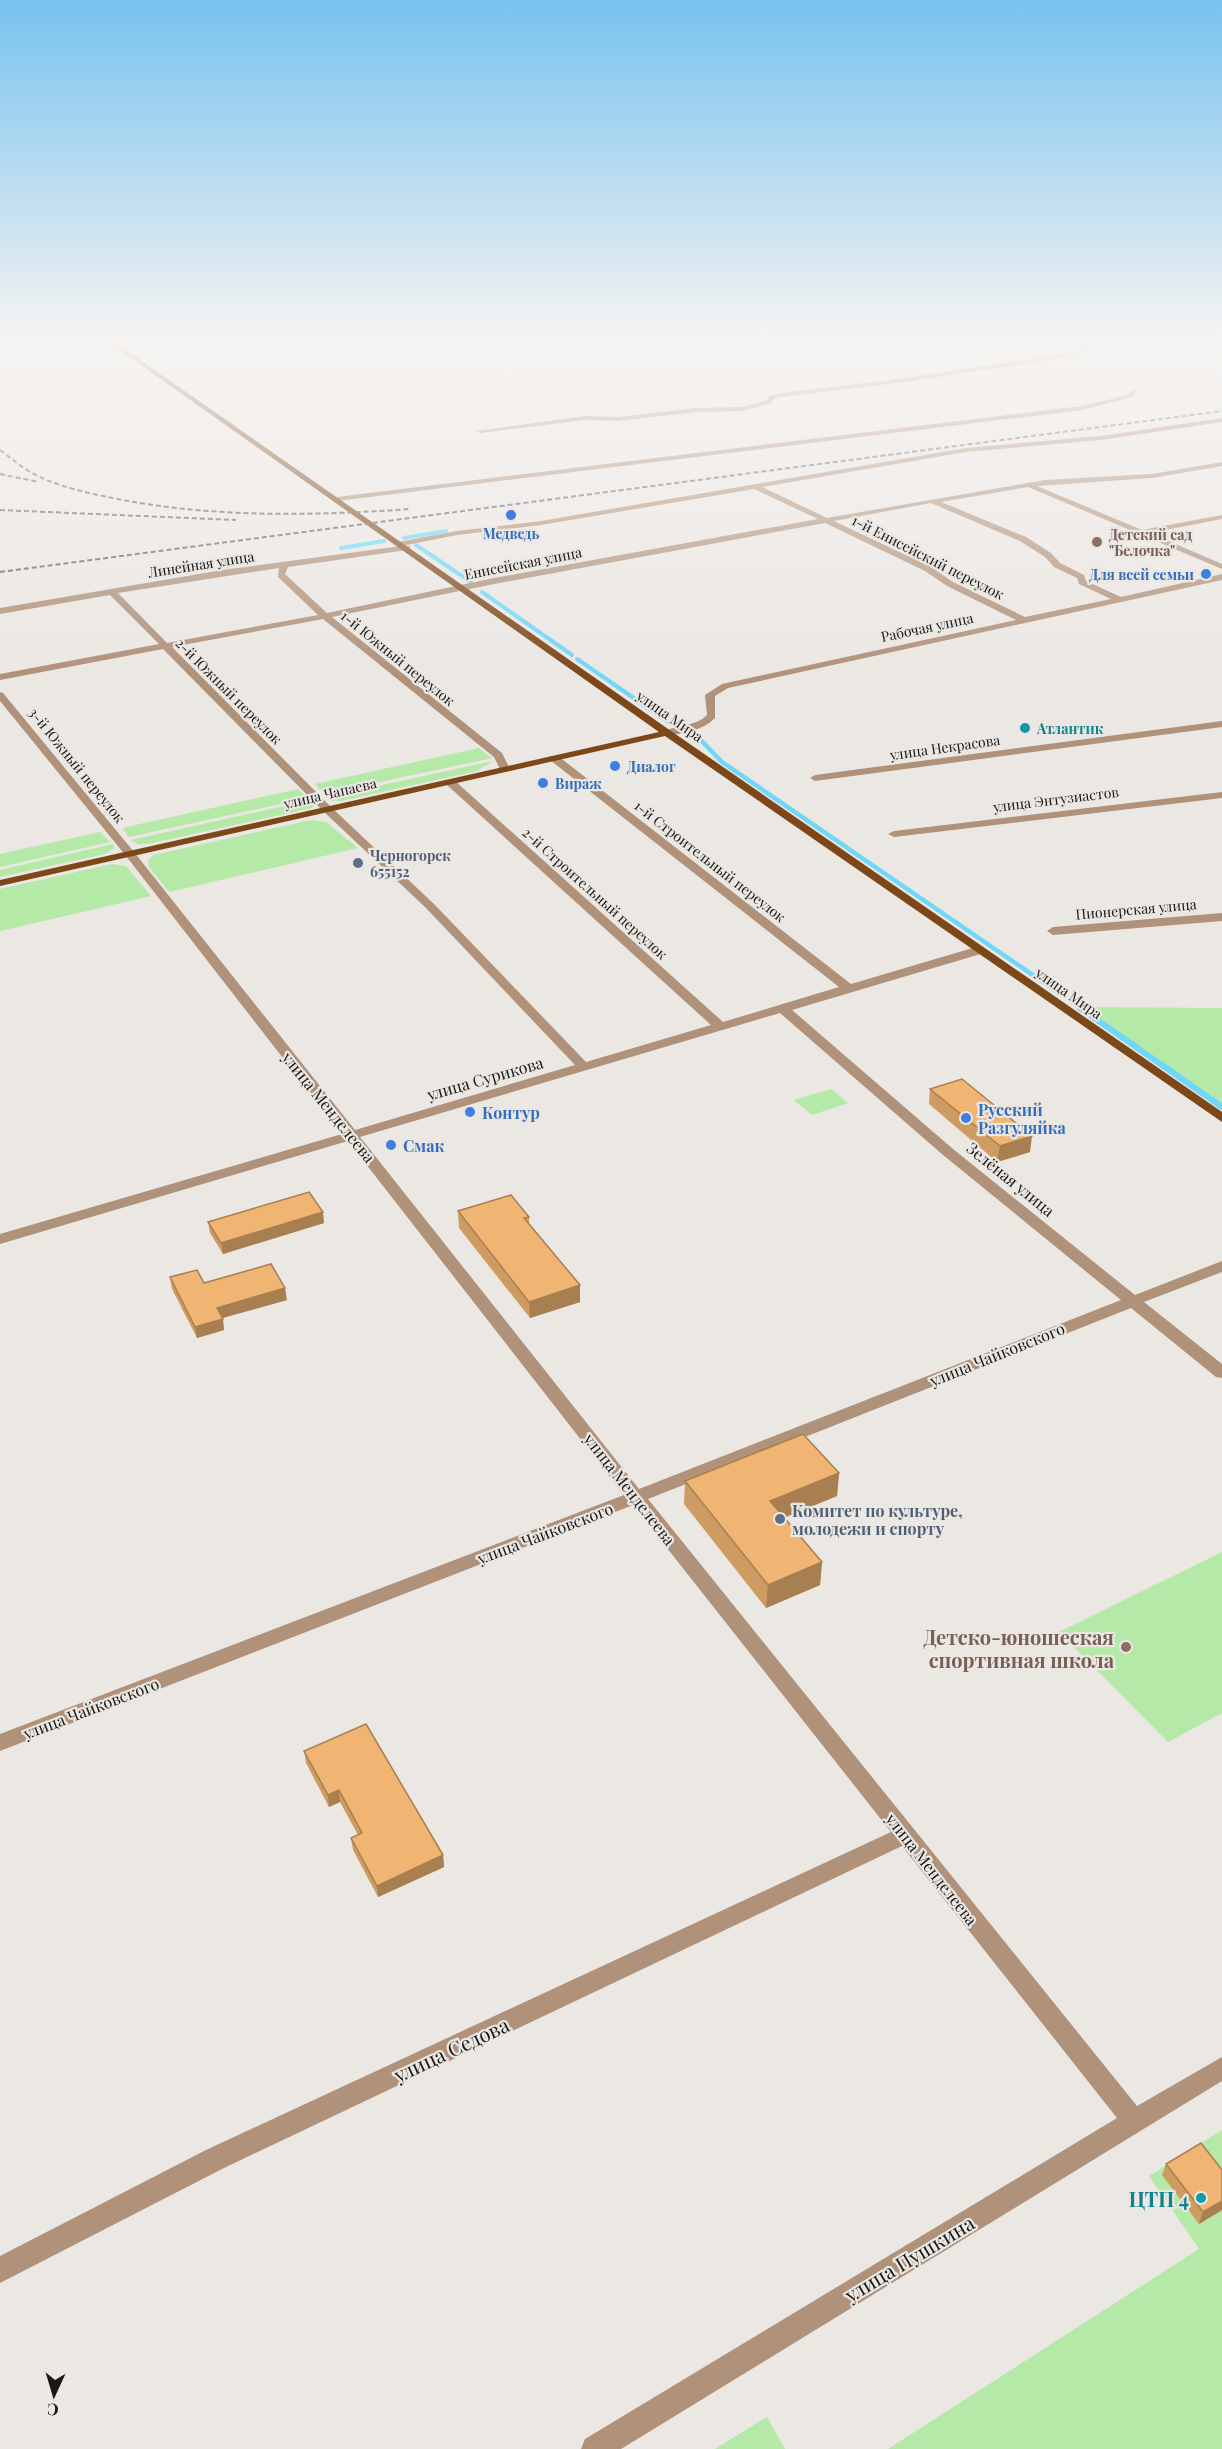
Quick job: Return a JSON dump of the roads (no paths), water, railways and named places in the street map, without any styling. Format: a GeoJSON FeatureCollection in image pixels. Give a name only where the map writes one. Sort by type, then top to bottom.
{"type":"FeatureCollection","features":[{"type":"Feature","properties":{"kind":"main road","name":"улица Мира"},"geometry":{"type":"LineString","coordinates":[[267,450],[667,733],[1222,1118]]}},
{"type":"Feature","properties":{"kind":"main road","name":"улица Чапаева"},"geometry":{"type":"LineString","coordinates":[[0,883],[667,733]]}},
{"type":"Feature","properties":{"kind":"street"},"geometry":{"type":"LineString","coordinates":[[337,499],[736,450]]}},
{"type":"Feature","properties":{"kind":"street","name":"Линейная улица"},"geometry":{"type":"LineString","coordinates":[[0,611],[404,546],[964,450]]}},
{"type":"Feature","properties":{"kind":"street","name":"Енисейская улица"},"geometry":{"type":"LineString","coordinates":[[0,676],[932,501],[1052,481],[1144,477],[1222,464]]}},
{"type":"Feature","properties":{"kind":"street"},"geometry":{"type":"LineString","coordinates":[[1029,485],[1222,567]]}},
{"type":"Feature","properties":{"kind":"street","name":"1-й Енисейский переулок"},"geometry":{"type":"LineString","coordinates":[[756,487],[928,569],[950,584],[1022,620]]}},
{"type":"Feature","properties":{"kind":"street"},"geometry":{"type":"LineString","coordinates":[[932,501],[1023,539],[1048,555],[1057,566],[1081,577],[1082,582],[1119,599]]}},
{"type":"Feature","properties":{"kind":"street"},"geometry":{"type":"LineString","coordinates":[[1140,533],[1222,518]]}},
{"type":"Feature","properties":{"kind":"street","name":"1-й Южный переулок"},"geometry":{"type":"LineString","coordinates":[[284,565],[281,575],[325,616],[498,755],[505,769]]}},
{"type":"Feature","properties":{"kind":"street","name":"Рабочая улица"},"geometry":{"type":"LineString","coordinates":[[667,733],[712,723],[710,694],[725,686],[1222,577]]}},
{"type":"Feature","properties":{"kind":"street","name":"2-й Южный переулок"},"geometry":{"type":"LineString","coordinates":[[112,592],[327,809],[430,906],[583,1066]]}},
{"type":"Feature","properties":{"kind":"street","name":"3-й Южный переулок"},"geometry":{"type":"LineString","coordinates":[[0,695],[130,854]]}},
{"type":"Feature","properties":{"kind":"street","name":"улица Некрасова"},"geometry":{"type":"LineString","coordinates":[[815,778],[1222,724]]}},
{"type":"Feature","properties":{"kind":"street","name":"1-й Строительный переулок"},"geometry":{"type":"LineString","coordinates":[[554,758],[848,988]]}},
{"type":"Feature","properties":{"kind":"street","name":"2-й Строительный переулок"},"geometry":{"type":"LineString","coordinates":[[450,782],[720,1026]]}},
{"type":"Feature","properties":{"kind":"street","name":"улица Энтузиастов"},"geometry":{"type":"LineString","coordinates":[[894,834],[1222,795]]}},
{"type":"Feature","properties":{"kind":"street","name":"улица Менделеева"},"geometry":{"type":"LineString","coordinates":[[130,854],[636,1497],[1134,2121]]}},
{"type":"Feature","properties":{"kind":"street","name":"Пионерская улица"},"geometry":{"type":"LineString","coordinates":[[1053,932],[1222,917]]}},
{"type":"Feature","properties":{"kind":"street","name":"улица Сурикова"},"geometry":{"type":"LineString","coordinates":[[0,1239],[980,950]]}},
{"type":"Feature","properties":{"kind":"street","name":"Зелёная улица"},"geometry":{"type":"LineString","coordinates":[[782,1008],[948,1152],[1222,1373]]}},
{"type":"Feature","properties":{"kind":"street","name":"улица Чайковского"},"geometry":{"type":"LineString","coordinates":[[0,1743],[636,1497],[1222,1266]]}},
{"type":"Feature","properties":{"kind":"street","name":"улица Седова"},"geometry":{"type":"LineString","coordinates":[[0,2270],[215,2159],[905,1835]]}},
{"type":"Feature","properties":{"kind":"street","name":"улица Пушкина"},"geometry":{"type":"LineString","coordinates":[[595,2449],[1222,2067]]}},
{"type":"Feature","properties":{"kind":"waterway"},"geometry":{"type":"LineString","coordinates":[[404,538],[446,531]]}},
{"type":"Feature","properties":{"kind":"waterway"},"geometry":{"type":"LineString","coordinates":[[341,548],[384,541]]}},
{"type":"Feature","properties":{"kind":"waterway"},"geometry":{"type":"LineString","coordinates":[[416,545],[471,582]]}},
{"type":"Feature","properties":{"kind":"waterway"},"geometry":{"type":"LineString","coordinates":[[482,592],[572,655]]}},
{"type":"Feature","properties":{"kind":"waterway"},"geometry":{"type":"LineString","coordinates":[[577,659],[673,725]]}},
{"type":"Feature","properties":{"kind":"waterway"},"geometry":{"type":"LineString","coordinates":[[696,735],[722,762],[1059,993]]}},
{"type":"Feature","properties":{"kind":"waterway"},"geometry":{"type":"LineString","coordinates":[[1080,1008],[1222,1107]]}},
{"type":"Feature","properties":{"kind":"railway"},"geometry":{"type":"LineString","coordinates":[[0,450],[30,472],[52,482],[89,493],[145,504],[259,514],[410,509]]}},
{"type":"Feature","properties":{"kind":"railway"},"geometry":{"type":"LineString","coordinates":[[0,572],[924,450]]}},
{"type":"Feature","properties":{"kind":"railway"},"geometry":{"type":"LineString","coordinates":[[0,474],[39,482]]}},
{"type":"Feature","properties":{"kind":"railway"},"geometry":{"type":"LineString","coordinates":[[0,510],[236,520]]}},
{"type":"Feature","properties":{"kind":"place","name":"Медведь"},"geometry":{"type":"Point","coordinates":[511,515]}},
{"type":"Feature","properties":{"kind":"place","name":"Детский сад \"Белочка\""},"geometry":{"type":"Point","coordinates":[1097,542]}},
{"type":"Feature","properties":{"kind":"place","name":"Для всей семьи"},"geometry":{"type":"Point","coordinates":[1206,574]}},
{"type":"Feature","properties":{"kind":"place","name":"Атлантик"},"geometry":{"type":"Point","coordinates":[1025,728]}},
{"type":"Feature","properties":{"kind":"place","name":"Диалог"},"geometry":{"type":"Point","coordinates":[615,766]}},
{"type":"Feature","properties":{"kind":"place","name":"Вираж"},"geometry":{"type":"Point","coordinates":[543,783]}},
{"type":"Feature","properties":{"kind":"place","name":"Черногорск 655152"},"geometry":{"type":"Point","coordinates":[358,863]}},
{"type":"Feature","properties":{"kind":"place","name":"Контур"},"geometry":{"type":"Point","coordinates":[470,1112]}},
{"type":"Feature","properties":{"kind":"place","name":"Русский Разгуляйка"},"geometry":{"type":"Point","coordinates":[966,1118]}},
{"type":"Feature","properties":{"kind":"place","name":"Смак"},"geometry":{"type":"Point","coordinates":[391,1145]}},
{"type":"Feature","properties":{"kind":"place","name":"Комитет по культуре, молодежи и спорту"},"geometry":{"type":"Point","coordinates":[780,1519]}},
{"type":"Feature","properties":{"kind":"place","name":"Детско-юношеская спортивная школа"},"geometry":{"type":"Point","coordinates":[1126,1647]}},
{"type":"Feature","properties":{"kind":"place","name":"ЦТП 4"},"geometry":{"type":"Point","coordinates":[1201,2198]}}]}
